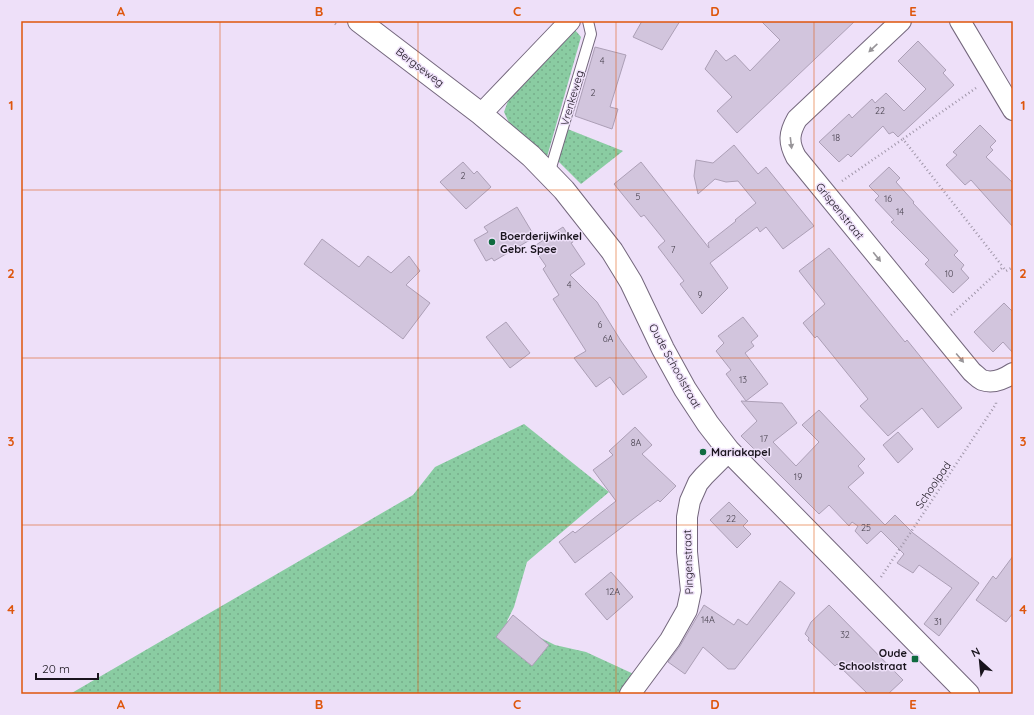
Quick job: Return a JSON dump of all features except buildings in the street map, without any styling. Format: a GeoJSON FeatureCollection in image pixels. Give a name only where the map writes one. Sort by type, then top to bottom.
{"type":"FeatureCollection","features":[{"type":"Feature","properties":{"kind":"street","name":"Bergseweg"},"geometry":{"type":"LineString","coordinates":[[359,21],[481,114]]}},
{"type":"Feature","properties":{"kind":"street"},"geometry":{"type":"LineString","coordinates":[[481,114],[570,21]]}},
{"type":"Feature","properties":{"kind":"street","name":"Grispenstraat"},"geometry":{"type":"LineString","coordinates":[[901,21],[797,118],[791,129],[791,148],[972,372],[982,380],[994,381]]}},
{"type":"Feature","properties":{"kind":"street"},"geometry":{"type":"LineString","coordinates":[[960,21],[1013,110]]}},
{"type":"Feature","properties":{"kind":"street","name":"Oude Schoolstraat"},"geometry":{"type":"LineString","coordinates":[[481,114],[531,156],[549,174],[579,208],[612,251],[630,282],[663,349],[685,389],[708,424],[729,451],[968,694]]}},
{"type":"Feature","properties":{"kind":"street"},"geometry":{"type":"LineString","coordinates":[[994,381],[1005,378],[1013,373]]}},
{"type":"Feature","properties":{"kind":"street","name":"Pingenstraat"},"geometry":{"type":"LineString","coordinates":[[630,694],[670,640],[687,610],[691,591],[687,552],[687,517],[690,501],[698,483],[729,451]]}},
{"type":"Feature","properties":{"kind":"lane","name":"Vrenkeweg"},"geometry":{"type":"LineString","coordinates":[[549,174],[591,34],[588,21]]}},
{"type":"Feature","properties":{"kind":"path"},"geometry":{"type":"LineString","coordinates":[[826,193],[992,76]]}},
{"type":"Feature","properties":{"kind":"path"},"geometry":{"type":"LineString","coordinates":[[903,139],[1006,271],[1013,267]]}},
{"type":"Feature","properties":{"kind":"path"},"geometry":{"type":"LineString","coordinates":[[936,328],[1003,267]]}},
{"type":"Feature","properties":{"kind":"path","name":"Schoolpad"},"geometry":{"type":"LineString","coordinates":[[870,594],[996,404],[994,381]]}},
{"type":"Feature","properties":{"kind":"green space"},"geometry":{"type":"Polygon","coordinates":[[[575,30],[581,37],[547,157],[511,127],[504,112],[508,101],[575,30]]]}},
{"type":"Feature","properties":{"kind":"green space"},"geometry":{"type":"Polygon","coordinates":[[[565,128],[623,151],[581,184],[557,160],[565,128]]]}},
{"type":"Feature","properties":{"kind":"green space"},"geometry":{"type":"Polygon","coordinates":[[[524,424],[609,492],[527,562],[514,607],[507,621],[555,645],[586,652],[638,676],[625,694],[70,694],[413,495],[435,467],[524,424]]]}},
{"type":"Feature","properties":{"kind":"place","name":"Boerderijwinkel Gebr. Spee"},"geometry":{"type":"Point","coordinates":[492,242]}},
{"type":"Feature","properties":{"kind":"place","name":"Mariakapel"},"geometry":{"type":"Point","coordinates":[703,452]}},
{"type":"Feature","properties":{"kind":"place","name":"Oude Schoolstraat"},"geometry":{"type":"Point","coordinates":[915,659]}}]}
